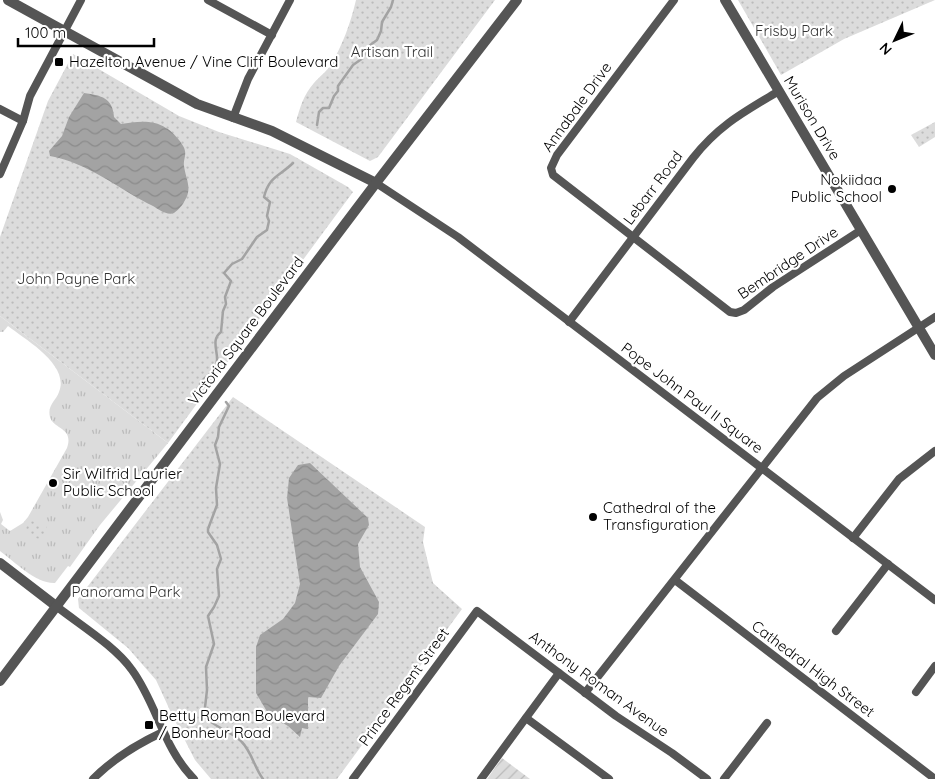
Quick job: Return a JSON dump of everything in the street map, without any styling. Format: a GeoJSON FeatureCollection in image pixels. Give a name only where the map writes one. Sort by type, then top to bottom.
{"type":"FeatureCollection","features":[{"type":"Feature","properties":{"kind":"street"},"geometry":{"type":"LineString","coordinates":[[8,0],[198,104],[272,131],[376,183]]}},
{"type":"Feature","properties":{"kind":"street"},"geometry":{"type":"LineString","coordinates":[[0,174],[22,121],[30,96],[81,0]]}},
{"type":"Feature","properties":{"kind":"street"},"geometry":{"type":"LineString","coordinates":[[208,0],[272,35]]}},
{"type":"Feature","properties":{"kind":"street"},"geometry":{"type":"LineString","coordinates":[[233,118],[248,79],[290,0]]}},
{"type":"Feature","properties":{"kind":"street","name":"Victoria Square Boulevard"},"geometry":{"type":"LineString","coordinates":[[0,681],[376,183],[517,0]]}},
{"type":"Feature","properties":{"kind":"street","name":"Annabale Drive"},"geometry":{"type":"LineString","coordinates":[[633,237],[558,181],[553,175],[551,168],[557,155],[674,0]]}},
{"type":"Feature","properties":{"kind":"street","name":"Murison Drive"},"geometry":{"type":"LineString","coordinates":[[725,0],[935,355]]}},
{"type":"Feature","properties":{"kind":"street","name":"Lebarr Road"},"geometry":{"type":"LineString","coordinates":[[569,322],[710,138],[733,119],[779,91]]}},
{"type":"Feature","properties":{"kind":"street"},"geometry":{"type":"LineString","coordinates":[[0,109],[22,121]]}},
{"type":"Feature","properties":{"kind":"street","name":"Pope John Paul II Square"},"geometry":{"type":"LineString","coordinates":[[376,183],[441,225],[762,468],[585,694]]}},
{"type":"Feature","properties":{"kind":"street","name":"Bembridge Drive"},"geometry":{"type":"LineString","coordinates":[[633,237],[730,312],[736,312],[744,310],[773,287],[861,230]]}},
{"type":"Feature","properties":{"kind":"street"},"geometry":{"type":"LineString","coordinates":[[935,317],[827,389],[807,409],[762,468],[935,600]]}},
{"type":"Feature","properties":{"kind":"street"},"geometry":{"type":"LineString","coordinates":[[853,538],[899,479],[935,451]]}},
{"type":"Feature","properties":{"kind":"street"},"geometry":{"type":"LineString","coordinates":[[0,563],[125,661],[140,683],[176,758],[194,779]]}},
{"type":"Feature","properties":{"kind":"street"},"geometry":{"type":"LineString","coordinates":[[836,631],[888,564]]}},
{"type":"Feature","properties":{"kind":"street","name":"Cathedral High Street"},"geometry":{"type":"LineString","coordinates":[[675,580],[935,778]]}},
{"type":"Feature","properties":{"kind":"street","name":"Anthony Roman Avenue"},"geometry":{"type":"LineString","coordinates":[[477,612],[585,694],[707,779]]}},
{"type":"Feature","properties":{"kind":"street","name":"Prince Regent Street"},"geometry":{"type":"LineString","coordinates":[[353,779],[477,612]]}},
{"type":"Feature","properties":{"kind":"street"},"geometry":{"type":"LineString","coordinates":[[916,692],[935,666]]}},
{"type":"Feature","properties":{"kind":"street"},"geometry":{"type":"LineString","coordinates":[[481,779],[559,673]]}},
{"type":"Feature","properties":{"kind":"street"},"geometry":{"type":"LineString","coordinates":[[526,718],[609,779]]}},
{"type":"Feature","properties":{"kind":"street"},"geometry":{"type":"LineString","coordinates":[[724,779],[767,722]]}},
{"type":"Feature","properties":{"kind":"street"},"geometry":{"type":"LineString","coordinates":[[93,779],[110,762],[163,732]]}},
{"type":"Feature","properties":{"kind":"green space","name":"Artisan Trail"},"geometry":{"type":"Polygon","coordinates":[[[356,0],[495,0],[378,157],[370,161],[296,122],[305,96],[328,68],[342,43],[356,0]]]}},
{"type":"Feature","properties":{"kind":"green space","name":"Frisby Park"},"geometry":{"type":"Polygon","coordinates":[[[738,0],[935,0],[844,39],[781,75],[738,0]]]}},
{"type":"Feature","properties":{"kind":"green space","name":"John Payne Park"},"geometry":{"type":"Polygon","coordinates":[[[73,54],[179,116],[219,132],[290,154],[348,187],[353,192],[168,443],[0,316],[0,237],[48,101],[73,54]]]}},
{"type":"Feature","properties":{"kind":"green space"},"geometry":{"type":"Polygon","coordinates":[[[935,122],[935,137],[919,147],[911,135],[935,122]]]}},
{"type":"Feature","properties":{"kind":"green space"},"geometry":{"type":"Polygon","coordinates":[[[0,316],[168,443],[100,525],[70,567],[68,566],[55,583],[40,580],[33,576],[0,551],[0,512],[3,520],[1,524],[10,531],[23,523],[67,448],[68,436],[66,432],[52,421],[49,413],[59,392],[61,382],[58,372],[44,354],[8,326],[3,332],[0,332],[0,316]]]}},
{"type":"Feature","properties":{"kind":"green space","name":"Panorama Park"},"geometry":{"type":"Polygon","coordinates":[[[233,397],[425,527],[423,542],[433,583],[462,609],[337,779],[211,779],[195,760],[156,680],[128,648],[79,608],[78,599],[233,397]]]}},
{"type":"Feature","properties":{"kind":"green space"},"geometry":{"type":"Polygon","coordinates":[[[29,520],[47,526],[42,540],[24,534],[29,520]]]}},
{"type":"Feature","properties":{"kind":"green space"},"geometry":{"type":"Polygon","coordinates":[[[502,758],[530,779],[487,779],[502,758]]]}},
{"type":"Feature","properties":{"kind":"water"},"geometry":{"type":"Polygon","coordinates":[[[84,93],[96,95],[108,101],[113,110],[114,117],[121,124],[155,123],[168,129],[180,142],[185,151],[184,164],[188,193],[182,205],[175,212],[168,214],[163,212],[78,164],[50,156],[49,151],[62,136],[69,117],[84,93]]]}},
{"type":"Feature","properties":{"kind":"water"},"geometry":{"type":"Polygon","coordinates":[[[310,463],[368,518],[369,525],[358,544],[360,567],[379,602],[378,614],[339,666],[321,698],[308,697],[308,729],[302,728],[300,737],[288,726],[269,715],[256,693],[256,647],[260,635],[283,619],[295,603],[300,584],[287,498],[289,478],[298,465],[310,463]]]}},
{"type":"Feature","properties":{"kind":"waterway"},"geometry":{"type":"LineString","coordinates":[[317,125],[319,112],[323,108],[329,108],[338,91],[338,86],[353,65],[363,58],[369,46],[377,40],[382,22],[393,0]]}},
{"type":"Feature","properties":{"kind":"waterway"},"geometry":{"type":"LineString","coordinates":[[206,388],[200,384],[216,364],[215,345],[217,336],[221,332],[223,311],[226,304],[225,297],[231,281],[224,273],[232,264],[242,259],[257,237],[267,230],[270,202],[264,197],[266,190],[272,180],[293,163]]}},
{"type":"Feature","properties":{"kind":"waterway"},"geometry":{"type":"LineString","coordinates":[[226,402],[229,406],[219,427],[215,445],[220,464],[216,488],[217,505],[208,529],[217,545],[221,559],[217,569],[219,596],[208,616],[214,644],[206,667],[207,690],[204,716],[241,741],[248,750],[263,779]]}},
{"type":"Feature","properties":{"kind":"place","name":"Hazelton Avenue / Vine Cliff Boulevard"},"geometry":{"type":"Point","coordinates":[59,62]}},
{"type":"Feature","properties":{"kind":"place","name":"Nokiidaa Public School"},"geometry":{"type":"Point","coordinates":[892,189]}},
{"type":"Feature","properties":{"kind":"place","name":"Sir Wilfrid Laurier Public School"},"geometry":{"type":"Point","coordinates":[53,483]}},
{"type":"Feature","properties":{"kind":"place","name":"Cathedral of the Transfiguration"},"geometry":{"type":"Point","coordinates":[593,517]}},
{"type":"Feature","properties":{"kind":"place","name":"Betty Roman Boulevard / Bonheur Road"},"geometry":{"type":"Point","coordinates":[149,725]}}]}
